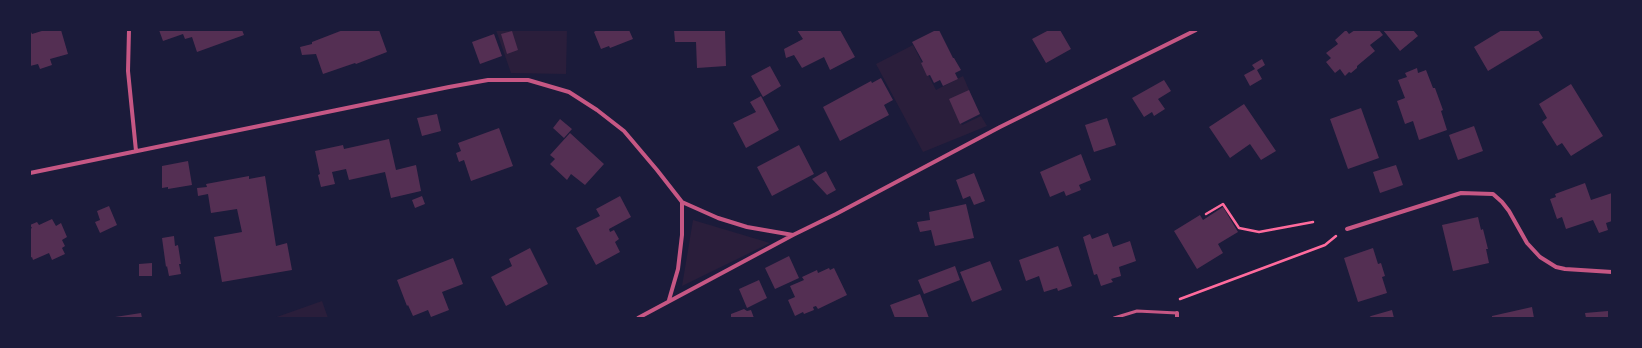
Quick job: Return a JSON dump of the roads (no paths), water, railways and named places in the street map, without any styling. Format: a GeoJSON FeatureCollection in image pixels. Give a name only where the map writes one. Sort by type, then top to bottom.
{"type":"FeatureCollection","features":[{"type":"Feature","properties":{"kind":"street"},"geometry":{"type":"LineString","coordinates":[[129,30],[128,71],[136,151]]}},
{"type":"Feature","properties":{"kind":"street"},"geometry":{"type":"LineString","coordinates":[[638,318],[669,300],[1000,127],[1196,30]]}},
{"type":"Feature","properties":{"kind":"street"},"geometry":{"type":"LineString","coordinates":[[30,173],[488,80],[528,80],[569,92],[597,110],[624,132],[682,202],[718,218],[747,227],[793,235]]}},
{"type":"Feature","properties":{"kind":"street"},"geometry":{"type":"LineString","coordinates":[[1347,229],[1461,193],[1493,194],[1509,211],[1527,243],[1540,257],[1556,267],[1565,269],[1612,272]]}},
{"type":"Feature","properties":{"kind":"street"},"geometry":{"type":"LineString","coordinates":[[669,300],[678,269],[682,235],[682,202]]}},
{"type":"Feature","properties":{"kind":"lane"},"geometry":{"type":"LineString","coordinates":[[1114,318],[1137,312],[1177,316]]}}]}
